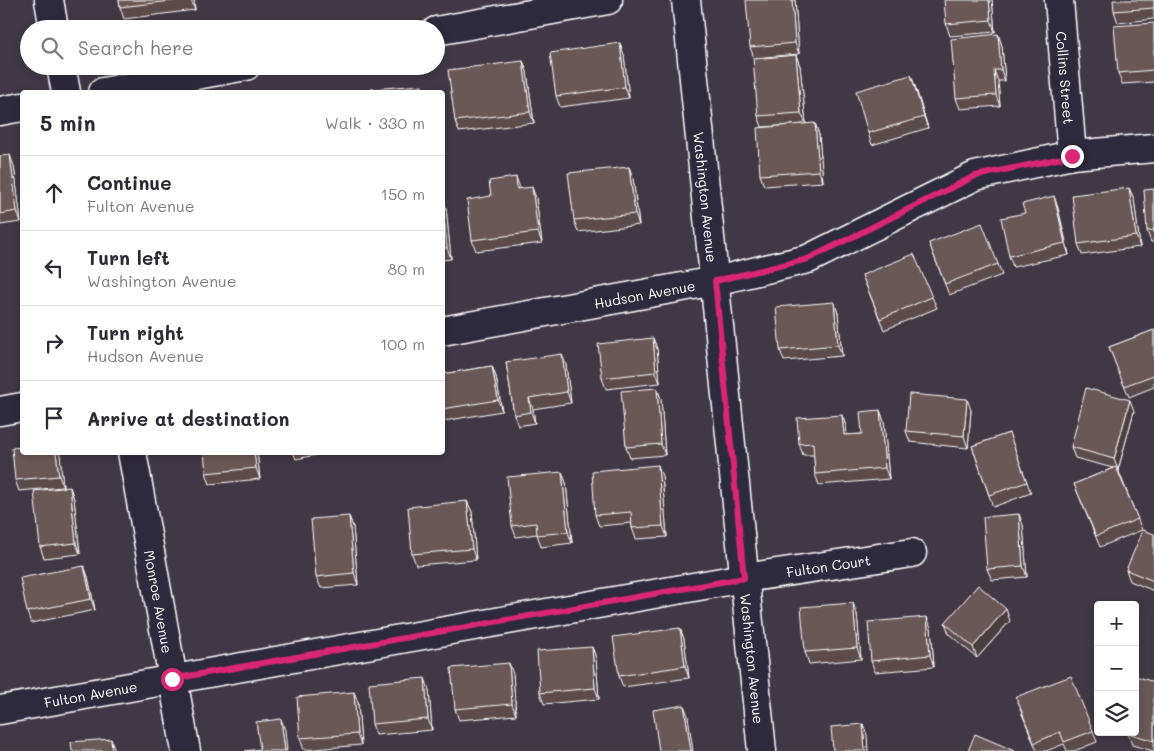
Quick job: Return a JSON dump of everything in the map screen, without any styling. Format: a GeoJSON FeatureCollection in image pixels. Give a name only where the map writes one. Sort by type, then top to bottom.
{"type":"FeatureCollection","features":[{"type":"Feature","properties":{"kind":"street"},"geometry":{"type":"LineString","coordinates":[[49,0],[52,20]]}},
{"type":"Feature","properties":{"kind":"street"},"geometry":{"type":"LineString","coordinates":[[445,29],[608,0]]}},
{"type":"Feature","properties":{"kind":"street","name":"Washington Avenue"},"geometry":{"type":"LineString","coordinates":[[686,0],[762,751]]}},
{"type":"Feature","properties":{"kind":"street","name":"Collins Street"},"geometry":{"type":"LineString","coordinates":[[1059,0],[1072,156]]}},
{"type":"Feature","properties":{"kind":"street"},"geometry":{"type":"LineString","coordinates":[[63,75],[66,90]]}},
{"type":"Feature","properties":{"kind":"street"},"geometry":{"type":"LineString","coordinates":[[113,90],[196,75]]}},
{"type":"Feature","properties":{"kind":"street"},"geometry":{"type":"LineString","coordinates":[[0,111],[20,107]]}},
{"type":"Feature","properties":{"kind":"street","name":"Hudson Avenue"},"geometry":{"type":"LineString","coordinates":[[445,329],[715,281],[808,259],[975,176],[1072,156],[1154,148]]}},
{"type":"Feature","properties":{"kind":"street"},"geometry":{"type":"LineString","coordinates":[[0,411],[20,407]]}},
{"type":"Feature","properties":{"kind":"street","name":"Monroe Avenue"},"geometry":{"type":"LineString","coordinates":[[133,455],[186,751]]}},
{"type":"Feature","properties":{"kind":"street","name":"Fulton Court"},"geometry":{"type":"LineString","coordinates":[[744,578],[912,553]]}},
{"type":"Feature","properties":{"kind":"street","name":"Fulton Avenue"},"geometry":{"type":"LineString","coordinates":[[0,710],[744,578]]}},
{"type":"Feature","properties":{"kind":"building"},"geometry":{"type":"Polygon","coordinates":[[[119,0],[180,0],[120,7],[119,0]]]}},
{"type":"Feature","properties":{"kind":"building"},"geometry":{"type":"Polygon","coordinates":[[[746,0],[792,0],[795,43],[750,47],[746,0]]]}},
{"type":"Feature","properties":{"kind":"building"},"geometry":{"type":"Polygon","coordinates":[[[944,0],[989,0],[991,20],[946,24],[944,0]]]}},
{"type":"Feature","properties":{"kind":"building"},"geometry":{"type":"Polygon","coordinates":[[[1113,0],[1154,0],[1154,8],[1114,11],[1113,0]]]}},
{"type":"Feature","properties":{"kind":"building"},"geometry":{"type":"Polygon","coordinates":[[[1154,23],[1154,70],[1118,73],[1114,26],[1154,23]]]}},
{"type":"Feature","properties":{"kind":"building"},"geometry":{"type":"Polygon","coordinates":[[[998,34],[1001,70],[994,70],[996,95],[956,98],[951,39],[998,34]]]}},
{"type":"Feature","properties":{"kind":"building"},"geometry":{"type":"Polygon","coordinates":[[[620,43],[625,87],[556,96],[550,53],[620,43]]]}},
{"type":"Feature","properties":{"kind":"building"},"geometry":{"type":"Polygon","coordinates":[[[796,55],[801,113],[758,116],[753,59],[796,55]]]}},
{"type":"Feature","properties":{"kind":"building"},"geometry":{"type":"Polygon","coordinates":[[[523,61],[530,112],[455,121],[448,70],[523,61]]]}},
{"type":"Feature","properties":{"kind":"building"},"geometry":{"type":"Polygon","coordinates":[[[911,75],[924,117],[868,133],[856,91],[911,75]]]}},
{"type":"Feature","properties":{"kind":"building"},"geometry":{"type":"Polygon","coordinates":[[[422,85],[423,90],[371,90],[422,85]]]}},
{"type":"Feature","properties":{"kind":"building"},"geometry":{"type":"Polygon","coordinates":[[[815,123],[819,171],[760,175],[757,128],[815,123]]]}},
{"type":"Feature","properties":{"kind":"building"},"geometry":{"type":"Polygon","coordinates":[[[10,155],[17,211],[0,214],[0,156],[10,155]]]}},
{"type":"Feature","properties":{"kind":"building"},"geometry":{"type":"Polygon","coordinates":[[[629,167],[635,214],[574,220],[568,173],[629,167]]]}},
{"type":"Feature","properties":{"kind":"building"},"geometry":{"type":"Polygon","coordinates":[[[516,177],[517,189],[532,187],[538,232],[472,240],[467,200],[491,196],[489,181],[516,177]]]}},
{"type":"Feature","properties":{"kind":"building"},"geometry":{"type":"Polygon","coordinates":[[[1129,188],[1136,236],[1078,244],[1072,195],[1129,188]]]}},
{"type":"Feature","properties":{"kind":"building"},"geometry":{"type":"Polygon","coordinates":[[[1154,189],[1154,230],[1147,231],[1144,190],[1154,189]]]}},
{"type":"Feature","properties":{"kind":"building"},"geometry":{"type":"Polygon","coordinates":[[[1054,196],[1065,243],[1009,256],[1001,218],[1025,213],[1022,204],[1054,196]]]}},
{"type":"Feature","properties":{"kind":"building"},"geometry":{"type":"Polygon","coordinates":[[[982,223],[998,264],[945,284],[929,243],[982,223]]]}},
{"type":"Feature","properties":{"kind":"building"},"geometry":{"type":"Polygon","coordinates":[[[445,228],[447,248],[445,248],[445,228]]]}},
{"type":"Feature","properties":{"kind":"building"},"geometry":{"type":"Polygon","coordinates":[[[914,254],[932,297],[880,319],[862,275],[914,254]]]}},
{"type":"Feature","properties":{"kind":"building"},"geometry":{"type":"Polygon","coordinates":[[[834,302],[838,345],[780,350],[776,307],[834,302]]]}},
{"type":"Feature","properties":{"kind":"building"},"geometry":{"type":"Polygon","coordinates":[[[1154,330],[1154,375],[1124,386],[1109,347],[1154,330]]]}},
{"type":"Feature","properties":{"kind":"building"},"geometry":{"type":"Polygon","coordinates":[[[653,338],[656,372],[602,378],[598,344],[653,338]]]}},
{"type":"Feature","properties":{"kind":"building"},"geometry":{"type":"Polygon","coordinates":[[[562,354],[567,392],[529,398],[531,412],[514,415],[506,362],[562,354]]]}},
{"type":"Feature","properties":{"kind":"building"},"geometry":{"type":"Polygon","coordinates":[[[492,366],[498,400],[445,409],[445,374],[492,366]]]}},
{"type":"Feature","properties":{"kind":"building"},"geometry":{"type":"Polygon","coordinates":[[[657,388],[661,444],[626,447],[621,391],[657,388]]]}},
{"type":"Feature","properties":{"kind":"building"},"geometry":{"type":"Polygon","coordinates":[[[1086,388],[1130,400],[1114,459],[1071,447],[1086,388]]]}},
{"type":"Feature","properties":{"kind":"building"},"geometry":{"type":"Polygon","coordinates":[[[909,394],[967,399],[964,436],[906,431],[909,394]]]}},
{"type":"Feature","properties":{"kind":"building"},"geometry":{"type":"Polygon","coordinates":[[[880,410],[885,468],[815,474],[813,443],[799,444],[797,418],[842,415],[844,435],[862,434],[860,412],[880,410]]]}},
{"type":"Feature","properties":{"kind":"building"},"geometry":{"type":"Polygon","coordinates":[[[1009,433],[1027,482],[989,495],[972,446],[1009,433]]]}},
{"type":"Feature","properties":{"kind":"building"},"geometry":{"type":"Polygon","coordinates":[[[20,447],[20,455],[56,455],[59,476],[15,480],[12,448],[20,447]]]}},
{"type":"Feature","properties":{"kind":"building"},"geometry":{"type":"Polygon","coordinates":[[[204,455],[254,455],[256,468],[206,473],[204,455]]]}},
{"type":"Feature","properties":{"kind":"building"},"geometry":{"type":"Polygon","coordinates":[[[658,465],[663,526],[632,528],[631,512],[595,515],[592,471],[658,465]]]}},
{"type":"Feature","properties":{"kind":"building"},"geometry":{"type":"Polygon","coordinates":[[[1116,467],[1138,519],[1096,536],[1074,484],[1116,467]]]}},
{"type":"Feature","properties":{"kind":"building"},"geometry":{"type":"Polygon","coordinates":[[[562,472],[568,532],[537,535],[536,523],[512,526],[507,477],[562,472]]]}},
{"type":"Feature","properties":{"kind":"building"},"geometry":{"type":"Polygon","coordinates":[[[70,487],[76,543],[40,547],[34,491],[70,487]]]}},
{"type":"Feature","properties":{"kind":"building"},"geometry":{"type":"Polygon","coordinates":[[[467,501],[472,549],[412,554],[408,507],[467,501]]]}},
{"type":"Feature","properties":{"kind":"building"},"geometry":{"type":"Polygon","coordinates":[[[1019,514],[1023,566],[987,569],[983,517],[1019,514]]]}},
{"type":"Feature","properties":{"kind":"building"},"geometry":{"type":"Polygon","coordinates":[[[349,516],[354,573],[316,577],[311,519],[349,516]]]}},
{"type":"Feature","properties":{"kind":"building"},"geometry":{"type":"Polygon","coordinates":[[[1143,530],[1154,534],[1154,581],[1126,570],[1143,530]]]}},
{"type":"Feature","properties":{"kind":"building"},"geometry":{"type":"Polygon","coordinates":[[[84,566],[91,599],[27,612],[20,578],[84,566]]]}},
{"type":"Feature","properties":{"kind":"building"},"geometry":{"type":"Polygon","coordinates":[[[978,585],[1006,609],[973,647],[945,623],[978,585]]]}},
{"type":"Feature","properties":{"kind":"building"},"geometry":{"type":"Polygon","coordinates":[[[853,603],[857,648],[805,652],[801,607],[853,603]]]}},
{"type":"Feature","properties":{"kind":"building"},"geometry":{"type":"Polygon","coordinates":[[[927,617],[930,655],[871,661],[868,622],[927,617]]]}},
{"type":"Feature","properties":{"kind":"building"},"geometry":{"type":"Polygon","coordinates":[[[680,628],[685,666],[619,676],[613,637],[680,628]]]}},
{"type":"Feature","properties":{"kind":"building"},"geometry":{"type":"Polygon","coordinates":[[[592,647],[595,688],[540,693],[537,651],[592,647]]]}},
{"type":"Feature","properties":{"kind":"building"},"geometry":{"type":"Polygon","coordinates":[[[509,663],[512,704],[455,709],[451,668],[509,663]]]}},
{"type":"Feature","properties":{"kind":"building"},"geometry":{"type":"Polygon","coordinates":[[[1071,676],[1093,731],[1064,742],[1060,732],[1034,743],[1016,697],[1071,676]]]}},
{"type":"Feature","properties":{"kind":"building"},"geometry":{"type":"Polygon","coordinates":[[[1139,677],[1154,682],[1154,741],[1138,736],[1139,677]]]}},
{"type":"Feature","properties":{"kind":"building"},"geometry":{"type":"Polygon","coordinates":[[[425,678],[428,719],[372,724],[369,683],[425,678]]]}},
{"type":"Feature","properties":{"kind":"building"},"geometry":{"type":"Polygon","coordinates":[[[354,692],[357,734],[300,738],[297,697],[354,692]]]}},
{"type":"Feature","properties":{"kind":"building"},"geometry":{"type":"Polygon","coordinates":[[[684,705],[691,751],[659,751],[653,710],[684,705]]]}},
{"type":"Feature","properties":{"kind":"building"},"geometry":{"type":"Polygon","coordinates":[[[281,719],[285,751],[245,751],[260,749],[256,722],[281,719]]]}},
{"type":"Feature","properties":{"kind":"building"},"geometry":{"type":"Polygon","coordinates":[[[863,724],[865,751],[833,751],[831,727],[863,724]]]}},
{"type":"Feature","properties":{"kind":"building"},"geometry":{"type":"Polygon","coordinates":[[[975,734],[1015,751],[968,751],[975,734]]]}},
{"type":"Feature","properties":{"kind":"building"},"geometry":{"type":"Polygon","coordinates":[[[111,739],[112,751],[72,751],[71,742],[111,739]]]}},
{"type":"Feature","properties":{"kind":"route"},"geometry":{"type":"LineString","coordinates":[[172,679],[744,578],[715,281],[808,259],[975,176],[1072,156]]}}]}
